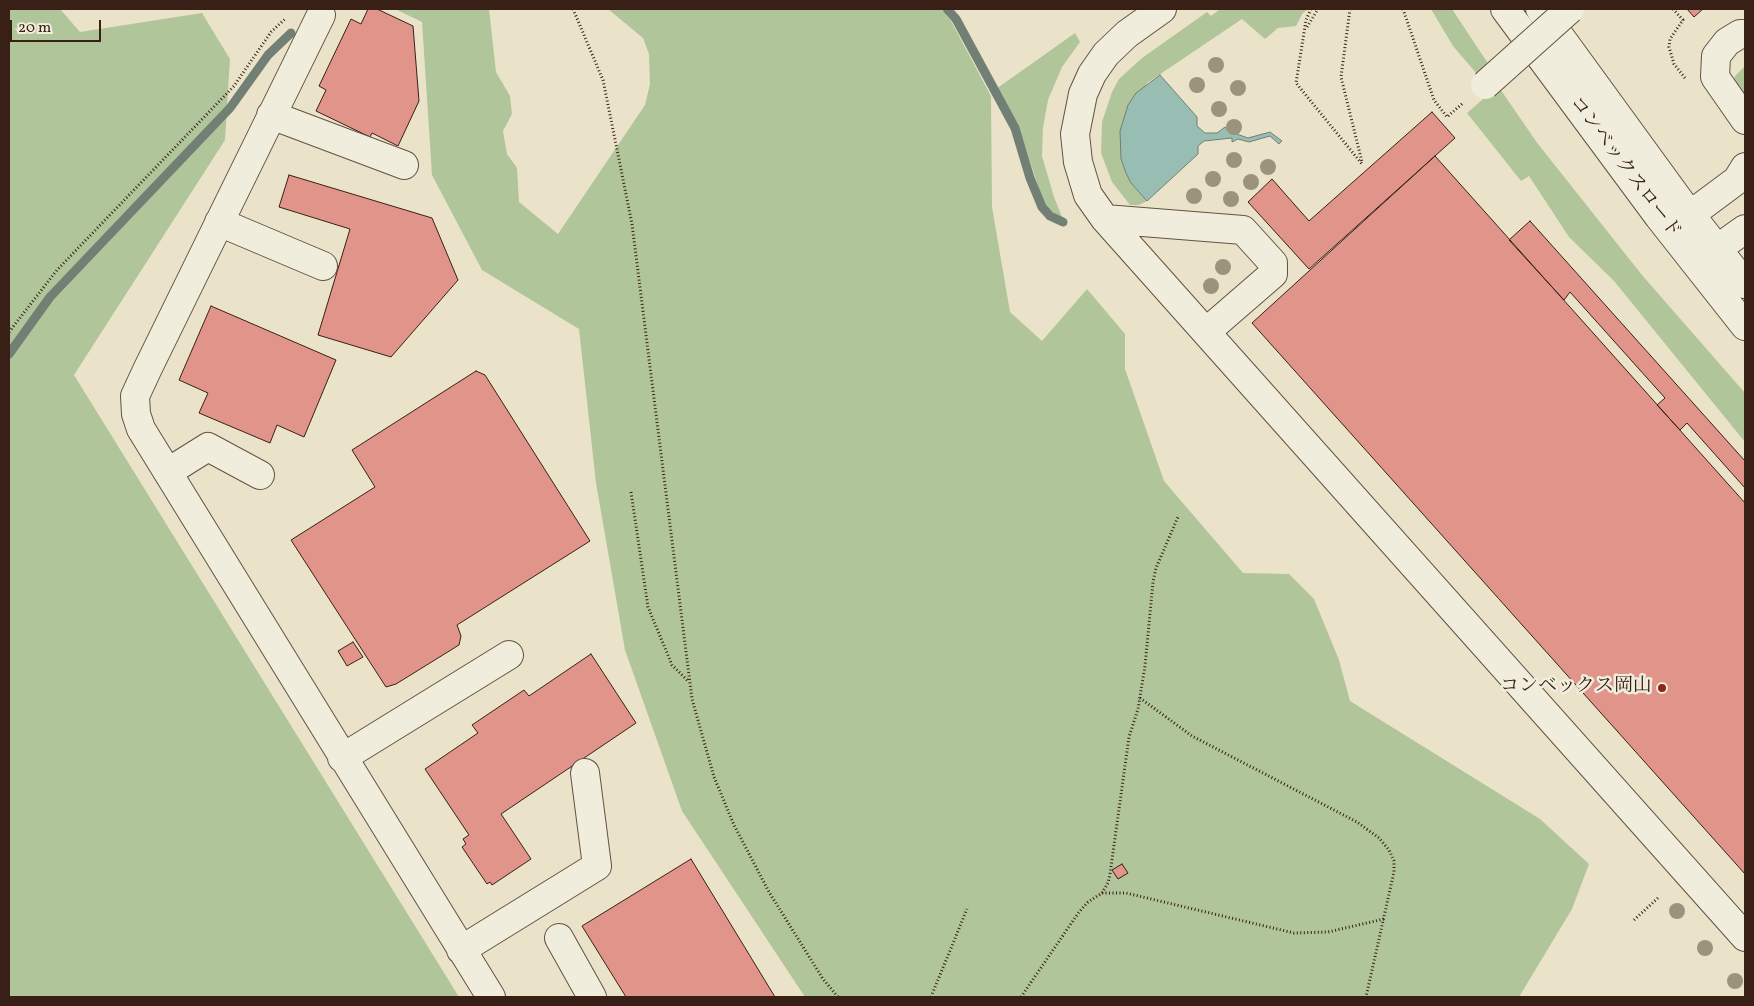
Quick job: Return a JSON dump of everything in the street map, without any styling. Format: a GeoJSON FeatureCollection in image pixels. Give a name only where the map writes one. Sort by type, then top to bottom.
{"type":"FeatureCollection","features":[{"type":"Feature","properties":{"kind":"street"},"geometry":{"type":"LineString","coordinates":[[1162,9],[1127,34],[1106,54],[1092,74],[1083,94],[1075,134],[1078,162],[1088,194],[1105,219],[1745,937]]}},
{"type":"Feature","properties":{"kind":"street","name":"コンベックスロード"},"geometry":{"type":"LineString","coordinates":[[1505,9],[1659,217],[1745,326]]}},
{"type":"Feature","properties":{"kind":"street","name":"コンベックスロード"},"geometry":{"type":"LineString","coordinates":[[1540,9],[1690,215],[1745,284]]}},
{"type":"Feature","properties":{"kind":"street"},"geometry":{"type":"LineString","coordinates":[[1485,85],[1570,9]]}},
{"type":"Feature","properties":{"kind":"street"},"geometry":{"type":"LineString","coordinates":[[321,15],[136,396],[136,414],[141,429],[490,997]]}},
{"type":"Feature","properties":{"kind":"street"},"geometry":{"type":"LineString","coordinates":[[1745,34],[1740,34],[1727,42],[1716,56],[1715,77],[1745,120]]}},
{"type":"Feature","properties":{"kind":"street"},"geometry":{"type":"LineString","coordinates":[[271,115],[404,165]]}},
{"type":"Feature","properties":{"kind":"street"},"geometry":{"type":"LineString","coordinates":[[1690,215],[1737,180],[1745,167]]}},
{"type":"Feature","properties":{"kind":"street"},"geometry":{"type":"LineString","coordinates":[[1105,219],[1243,230],[1273,263],[1273,274],[1206,332]]}},
{"type":"Feature","properties":{"kind":"street"},"geometry":{"type":"LineString","coordinates":[[219,222],[323,266]]}},
{"type":"Feature","properties":{"kind":"street"},"geometry":{"type":"LineString","coordinates":[[1717,249],[1745,229]]}},
{"type":"Feature","properties":{"kind":"street"},"geometry":{"type":"LineString","coordinates":[[168,472],[208,446],[260,475]]}},
{"type":"Feature","properties":{"kind":"street"},"geometry":{"type":"LineString","coordinates":[[342,758],[509,655]]}},
{"type":"Feature","properties":{"kind":"street"},"geometry":{"type":"LineString","coordinates":[[461,950],[597,866],[585,773]]}},
{"type":"Feature","properties":{"kind":"street"},"geometry":{"type":"LineString","coordinates":[[559,938],[592,997]]}},
{"type":"Feature","properties":{"kind":"path"},"geometry":{"type":"LineString","coordinates":[[573,9],[603,80],[632,224],[689,682],[714,777],[734,825],[769,892],[823,979],[838,997]]}},
{"type":"Feature","properties":{"kind":"path"},"geometry":{"type":"LineString","coordinates":[[1311,9],[1306,20],[1296,83],[1362,164],[1341,76],[1350,9]]}},
{"type":"Feature","properties":{"kind":"path"},"geometry":{"type":"LineString","coordinates":[[1306,28],[1312,22],[1318,9]]}},
{"type":"Feature","properties":{"kind":"path"},"geometry":{"type":"LineString","coordinates":[[1403,9],[1434,100],[1447,117],[1457,108]]}},
{"type":"Feature","properties":{"kind":"path"},"geometry":{"type":"LineString","coordinates":[[1673,9],[1683,20],[1670,39],[1669,47],[1674,64],[1686,79]]}},
{"type":"Feature","properties":{"kind":"path"},"geometry":{"type":"LineString","coordinates":[[9,332],[58,270],[234,86],[271,32],[291,14]]}},
{"type":"Feature","properties":{"kind":"path"},"geometry":{"type":"LineString","coordinates":[[631,492],[648,607],[672,665],[689,682]]}},
{"type":"Feature","properties":{"kind":"path"},"geometry":{"type":"LineString","coordinates":[[1021,997],[1079,912],[1088,902],[1102,893],[1108,883],[1130,737],[1140,698],[1156,568],[1178,517]]}},
{"type":"Feature","properties":{"kind":"path"},"geometry":{"type":"LineString","coordinates":[[1140,698],[1192,736],[1357,822],[1379,838],[1389,850],[1394,861],[1384,919],[1366,997]]}},
{"type":"Feature","properties":{"kind":"path"},"geometry":{"type":"LineString","coordinates":[[1102,893],[1126,893],[1294,933],[1328,932],[1384,919]]}},
{"type":"Feature","properties":{"kind":"path"},"geometry":{"type":"LineString","coordinates":[[1634,920],[1659,897]]}},
{"type":"Feature","properties":{"kind":"path"},"geometry":{"type":"LineString","coordinates":[[931,997],[967,909]]}},
{"type":"Feature","properties":{"kind":"green space"},"geometry":{"type":"Polygon","coordinates":[[[9,9],[60,9],[80,32],[202,13],[230,59],[225,140],[74,375],[459,997],[9,997],[9,9]]]}},
{"type":"Feature","properties":{"kind":"green space"},"geometry":{"type":"Polygon","coordinates":[[[395,9],[489,9],[496,72],[510,96],[512,114],[503,131],[507,154],[517,168],[519,202],[558,234],[645,105],[650,84],[649,54],[643,38],[608,9],[941,9],[951,21],[991,96],[992,207],[1010,312],[1042,341],[1087,289],[1125,334],[1125,369],[1164,481],[1243,573],[1289,574],[1314,599],[1339,660],[1350,701],[1540,819],[1589,864],[1572,909],[1519,997],[805,997],[682,811],[625,650],[596,483],[579,329],[482,270],[432,175],[422,22],[395,9]]]}},
{"type":"Feature","properties":{"kind":"green space"},"geometry":{"type":"Polygon","coordinates":[[[1220,9],[1308,9],[1302,14],[1296,26],[1278,28],[1265,39],[1242,19],[1147,83],[1121,159],[1131,183],[1147,201],[1139,205],[1130,205],[1112,182],[1101,153],[1102,122],[1112,92],[1119,79],[1142,58],[1207,12],[1211,16],[1220,9]]]}},
{"type":"Feature","properties":{"kind":"green space"},"geometry":{"type":"Polygon","coordinates":[[[1431,9],[1452,9],[1489,65],[1477,74],[1453,46],[1431,9]]]}},
{"type":"Feature","properties":{"kind":"green space"},"geometry":{"type":"Polygon","coordinates":[[[1075,33],[1080,42],[1062,67],[1048,100],[1043,128],[1042,156],[1062,217],[1059,218],[1044,204],[1022,137],[996,89],[1075,33]]]}},
{"type":"Feature","properties":{"kind":"green space"},"geometry":{"type":"Polygon","coordinates":[[[1745,66],[1745,101],[1733,84],[1735,76],[1745,66]]]}},
{"type":"Feature","properties":{"kind":"green space"},"geometry":{"type":"Polygon","coordinates":[[[1498,86],[1538,144],[1642,275],[1745,393],[1745,442],[1614,281],[1569,237],[1529,176],[1521,181],[1467,113],[1498,86]]]}},
{"type":"Feature","properties":{"kind":"water"},"geometry":{"type":"Polygon","coordinates":[[[1160,75],[1197,117],[1197,126],[1205,133],[1217,133],[1225,127],[1228,131],[1248,138],[1270,132],[1282,141],[1279,144],[1270,136],[1249,142],[1238,139],[1232,142],[1232,138],[1204,141],[1198,146],[1198,154],[1147,201],[1131,183],[1126,173],[1121,159],[1120,131],[1128,105],[1136,93],[1160,75]]]}},
{"type":"Feature","properties":{"kind":"building"},"geometry":{"type":"Polygon","coordinates":[[[368,9],[377,9],[413,26],[419,101],[398,146],[372,133],[370,137],[316,111],[326,90],[319,86],[351,19],[361,24],[368,9]]]}},
{"type":"Feature","properties":{"kind":"building"},"geometry":{"type":"Polygon","coordinates":[[[1687,9],[1703,9],[1694,17],[1687,9]]]}},
{"type":"Feature","properties":{"kind":"building"},"geometry":{"type":"Polygon","coordinates":[[[1432,112],[1455,138],[1309,269],[1248,202],[1272,179],[1309,221],[1432,112]]]}},
{"type":"Feature","properties":{"kind":"building","name":"コンベックス岡山"},"geometry":{"type":"Polygon","coordinates":[[[1435,156],[1745,503],[1745,874],[1252,323],[1435,156]]]}},
{"type":"Feature","properties":{"kind":"building"},"geometry":{"type":"Polygon","coordinates":[[[289,175],[432,218],[458,280],[391,357],[318,335],[350,229],[279,207],[289,175]]]}},
{"type":"Feature","properties":{"kind":"building"},"geometry":{"type":"Polygon","coordinates":[[[1530,221],[1745,461],[1745,488],[1687,423],[1680,430],[1657,405],[1665,398],[1570,292],[1564,300],[1509,240],[1530,221]]]}},
{"type":"Feature","properties":{"kind":"building"},"geometry":{"type":"Polygon","coordinates":[[[211,306],[336,360],[304,437],[277,425],[270,443],[199,413],[208,393],[179,380],[211,306]]]}},
{"type":"Feature","properties":{"kind":"building"},"geometry":{"type":"Polygon","coordinates":[[[476,371],[485,375],[590,541],[457,625],[461,636],[459,645],[396,684],[386,687],[291,540],[375,487],[352,450],[476,371]]]}},
{"type":"Feature","properties":{"kind":"building"},"geometry":{"type":"Polygon","coordinates":[[[353,642],[363,657],[347,666],[338,651],[353,642]]]}},
{"type":"Feature","properties":{"kind":"building"},"geometry":{"type":"Polygon","coordinates":[[[591,654],[636,723],[501,814],[531,859],[492,885],[490,882],[487,884],[462,847],[466,844],[463,839],[469,835],[425,769],[478,733],[472,725],[524,690],[529,696],[591,654]]]}},
{"type":"Feature","properties":{"kind":"building"},"geometry":{"type":"Polygon","coordinates":[[[691,859],[775,997],[626,997],[582,926],[691,859]]]}},
{"type":"Feature","properties":{"kind":"building"},"geometry":{"type":"Polygon","coordinates":[[[1122,864],[1128,873],[1118,879],[1112,870],[1122,864]]]}},
{"type":"Feature","properties":{"kind":"waterway"},"geometry":{"type":"LineString","coordinates":[[947,9],[956,19],[1015,128],[1030,178],[1042,207],[1050,216],[1063,222]]}},
{"type":"Feature","properties":{"kind":"waterway"},"geometry":{"type":"LineString","coordinates":[[9,354],[50,297],[230,108],[268,55],[291,33]]}},
{"type":"Feature","properties":{"kind":"place","name":"コンベックス岡山"},"geometry":{"type":"Point","coordinates":[1662,688]}}]}
